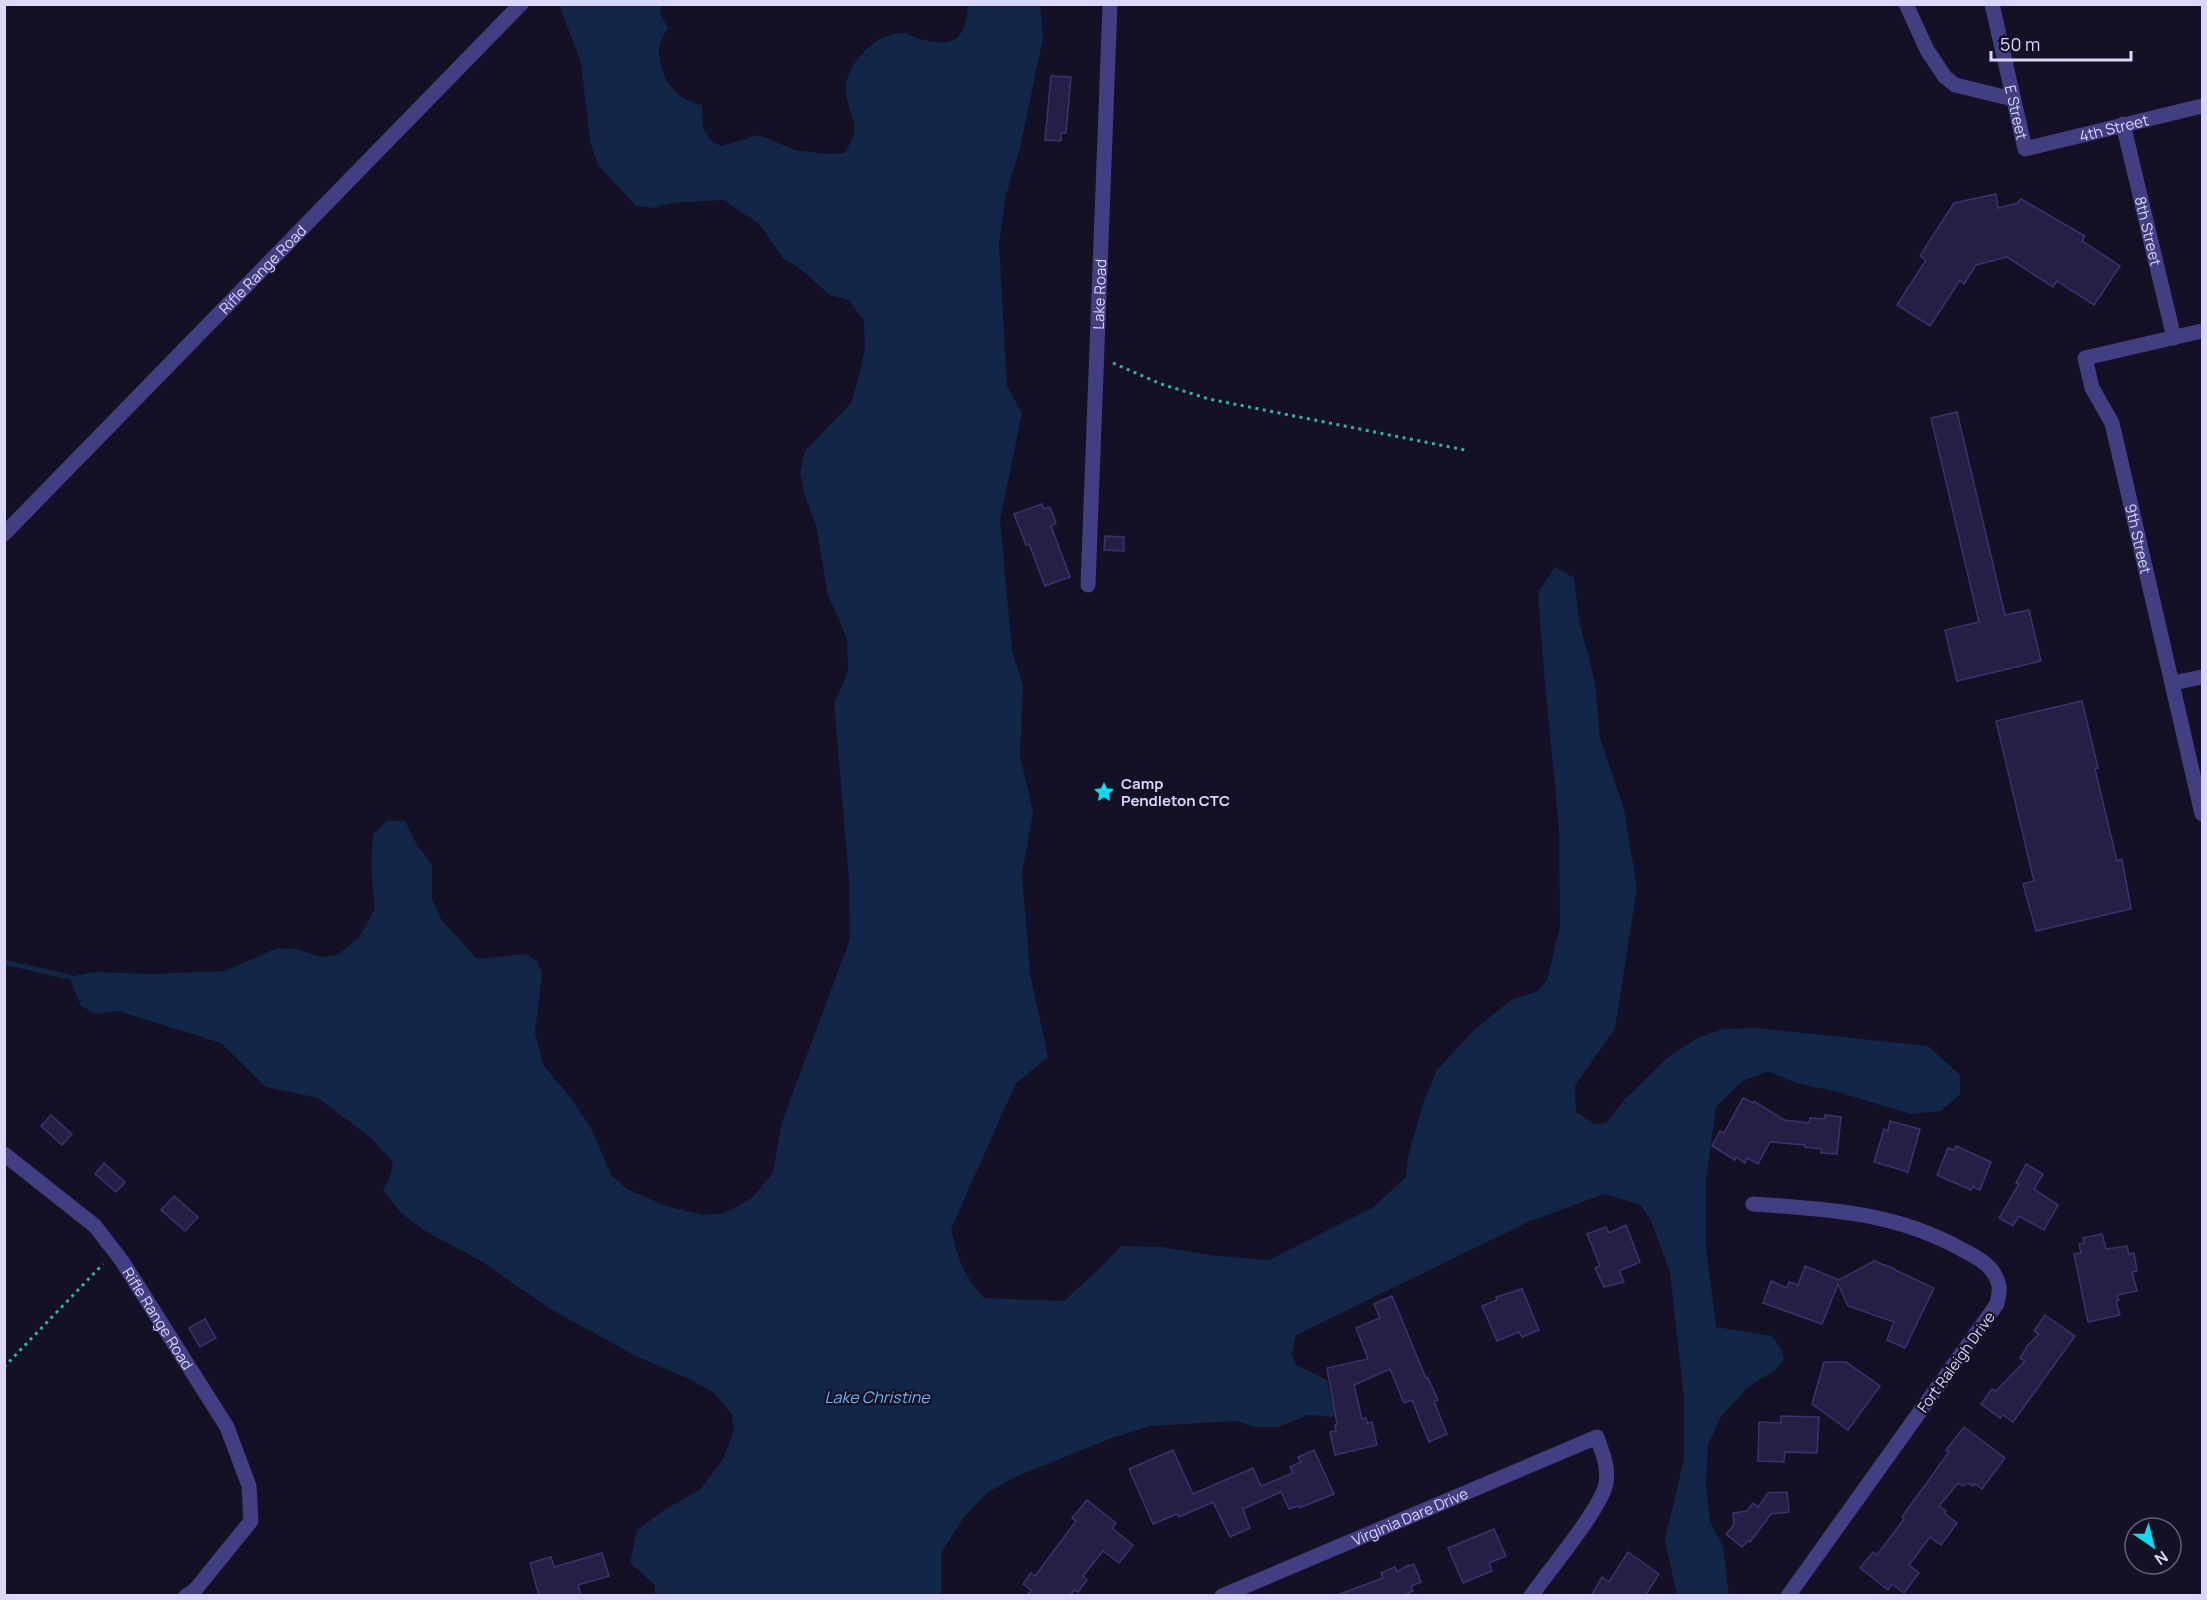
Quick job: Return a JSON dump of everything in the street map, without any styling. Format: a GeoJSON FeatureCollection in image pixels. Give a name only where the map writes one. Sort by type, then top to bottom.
{"type":"FeatureCollection","features":[{"type":"Feature","properties":{"kind":"street","name":"Rifle Range Road"},"geometry":{"type":"LineString","coordinates":[[4,534],[521,4]]}},
{"type":"Feature","properties":{"kind":"street","name":"Lake Road"},"geometry":{"type":"LineString","coordinates":[[1088,585],[1110,4]]}},
{"type":"Feature","properties":{"kind":"street"},"geometry":{"type":"LineString","coordinates":[[1906,4],[1927,50],[1945,77],[1955,85],[2013,99]]}},
{"type":"Feature","properties":{"kind":"street","name":"E Street"},"geometry":{"type":"LineString","coordinates":[[1992,4],[2025,149]]}},
{"type":"Feature","properties":{"kind":"street","name":"4th Street"},"geometry":{"type":"LineString","coordinates":[[2025,149],[2202,106]]}},
{"type":"Feature","properties":{"kind":"street","name":"8th Street"},"geometry":{"type":"LineString","coordinates":[[2123,124],[2174,338]]}},
{"type":"Feature","properties":{"kind":"street"},"geometry":{"type":"LineString","coordinates":[[2174,338],[2202,332]]}},
{"type":"Feature","properties":{"kind":"street","name":"9th Street"},"geometry":{"type":"LineString","coordinates":[[2174,338],[2085,358],[2092,388],[2112,423],[2202,814]]}},
{"type":"Feature","properties":{"kind":"street"},"geometry":{"type":"LineString","coordinates":[[2173,683],[2202,677]]}},
{"type":"Feature","properties":{"kind":"street","name":"Rifle Range Road"},"geometry":{"type":"LineString","coordinates":[[4,1154],[95,1226],[185,1357],[227,1427],[249,1486],[251,1521],[195,1590],[186,1596]]}},
{"type":"Feature","properties":{"kind":"street","name":"Fort Raleigh Drive"},"geometry":{"type":"LineString","coordinates":[[1753,1204],[1838,1210],[1915,1227],[1981,1260],[1993,1272],[2000,1287],[1997,1304],[1788,1596]]}},
{"type":"Feature","properties":{"kind":"street","name":"Virginia Dare Drive"},"geometry":{"type":"LineString","coordinates":[[1222,1596],[1597,1437],[1607,1469],[1606,1485],[1596,1506],[1531,1596]]}},
{"type":"Feature","properties":{"kind":"path"},"geometry":{"type":"LineString","coordinates":[[1097,359],[1123,366],[1161,384],[1209,399],[1465,450]]}},
{"type":"Feature","properties":{"kind":"path"},"geometry":{"type":"LineString","coordinates":[[4,1366],[115,1252]]}},
{"type":"Feature","properties":{"kind":"water","name":"Lake Christine"},"geometry":{"type":"Polygon","coordinates":[[[559,5],[662,5],[660,15],[668,27],[659,46],[665,78],[670,86],[684,98],[702,105],[703,128],[711,141],[721,146],[759,135],[795,150],[827,154],[844,153],[850,143],[854,127],[847,98],[847,81],[856,61],[878,40],[905,33],[930,41],[949,42],[960,34],[964,27],[968,5],[1040,5],[1043,38],[1020,148],[1006,195],[999,243],[1007,386],[1022,413],[1000,520],[1012,651],[1023,686],[1020,756],[1033,812],[1022,874],[1030,974],[1048,1057],[1016,1083],[951,1229],[962,1266],[984,1298],[1064,1301],[1121,1246],[1161,1247],[1217,1256],[1269,1260],[1372,1208],[1406,1177],[1408,1157],[1423,1103],[1437,1070],[1475,1029],[1511,1000],[1538,991],[1547,980],[1560,927],[1559,827],[1538,592],[1555,567],[1574,578],[1579,620],[1595,683],[1600,738],[1624,809],[1637,888],[1615,1028],[1575,1086],[1576,1112],[1595,1124],[1606,1123],[1625,1099],[1667,1058],[1699,1037],[1724,1029],[1757,1028],[1928,1046],[1960,1075],[1960,1094],[1941,1111],[1911,1114],[1834,1091],[1796,1083],[1768,1071],[1741,1082],[1716,1107],[1706,1181],[1706,1248],[1716,1327],[1772,1336],[1782,1351],[1784,1360],[1775,1370],[1748,1387],[1720,1418],[1708,1445],[1706,1484],[1710,1522],[1723,1546],[1729,1595],[1677,1595],[1665,1540],[1684,1459],[1684,1397],[1670,1272],[1651,1221],[1641,1205],[1604,1194],[1528,1222],[1296,1335],[1292,1354],[1296,1365],[1327,1380],[1335,1417],[1308,1415],[1278,1427],[1255,1427],[1237,1421],[1150,1426],[1109,1439],[1013,1478],[987,1493],[964,1517],[941,1553],[941,1595],[655,1595],[655,1585],[630,1563],[637,1530],[664,1510],[701,1489],[723,1459],[734,1431],[732,1414],[713,1392],[636,1356],[552,1310],[481,1261],[427,1232],[401,1213],[383,1190],[390,1177],[393,1162],[371,1138],[318,1098],[266,1087],[221,1043],[118,1011],[96,1014],[81,1006],[69,977],[93,972],[152,974],[225,971],[277,948],[295,949],[322,957],[339,954],[359,937],[375,909],[371,866],[373,834],[387,821],[405,821],[416,843],[432,865],[432,900],[441,919],[477,959],[525,954],[537,961],[542,973],[535,1032],[543,1065],[571,1098],[593,1132],[611,1175],[627,1189],[666,1206],[703,1215],[725,1213],[752,1198],[773,1173],[782,1122],[850,939],[849,879],[834,703],[848,672],[847,639],[828,595],[816,525],[805,496],[800,472],[805,451],[851,403],[865,348],[864,321],[849,300],[830,295],[798,267],[783,258],[759,224],[723,200],[671,203],[652,208],[636,206],[598,165],[590,141],[581,62],[559,5]]]}},
{"type":"Feature","properties":{"kind":"building"},"geometry":{"type":"Polygon","coordinates":[[[1051,76],[1071,77],[1066,133],[1061,133],[1061,141],[1045,140],[1051,76]]]}},
{"type":"Feature","properties":{"kind":"building"},"geometry":{"type":"Polygon","coordinates":[[[1996,194],[1998,208],[2018,203],[2021,199],[2085,236],[2082,241],[2120,266],[2094,305],[2057,281],[2053,287],[2007,257],[1976,265],[1964,284],[1960,280],[1930,326],[1897,305],[1926,260],[1920,256],[1954,203],[1996,194]]]}},
{"type":"Feature","properties":{"kind":"building"},"geometry":{"type":"Polygon","coordinates":[[[1957,412],[2005,615],[2029,610],[2041,661],[1957,681],[1945,630],[1979,622],[1931,418],[1957,412]]]}},
{"type":"Feature","properties":{"kind":"building"},"geometry":{"type":"Polygon","coordinates":[[[1042,504],[1044,509],[1050,507],[1056,523],[1051,526],[1070,577],[1045,586],[1029,544],[1026,545],[1014,514],[1042,504]]]}},
{"type":"Feature","properties":{"kind":"building"},"geometry":{"type":"Polygon","coordinates":[[[1105,536],[1124,537],[1124,551],[1104,550],[1105,536]]]}},
{"type":"Feature","properties":{"kind":"building"},"geometry":{"type":"Polygon","coordinates":[[[2082,701],[2098,768],[2095,769],[2117,861],[2122,859],[2131,909],[2036,931],[2023,884],[2034,881],[1996,721],[2082,701]]]}},
{"type":"Feature","properties":{"kind":"building"},"geometry":{"type":"Polygon","coordinates":[[[1743,1098],[1753,1103],[1754,1101],[1784,1120],[1809,1123],[1810,1118],[1825,1119],[1825,1115],[1841,1117],[1837,1154],[1821,1153],[1822,1149],[1805,1147],[1805,1145],[1770,1142],[1758,1164],[1747,1158],[1745,1163],[1736,1157],[1735,1160],[1712,1146],[1720,1131],[1724,1133],[1743,1098]]]}},
{"type":"Feature","properties":{"kind":"building"},"geometry":{"type":"Polygon","coordinates":[[[51,1115],[72,1134],[62,1145],[41,1126],[51,1115]]]}},
{"type":"Feature","properties":{"kind":"building"},"geometry":{"type":"Polygon","coordinates":[[[1890,1121],[1920,1129],[1908,1172],[1874,1162],[1884,1129],[1888,1131],[1890,1121]]]}},
{"type":"Feature","properties":{"kind":"building"},"geometry":{"type":"Polygon","coordinates":[[[1956,1146],[1991,1162],[1980,1190],[1973,1187],[1971,1190],[1937,1175],[1948,1148],[1954,1150],[1956,1146]]]}},
{"type":"Feature","properties":{"kind":"building"},"geometry":{"type":"Polygon","coordinates":[[[104,1163],[125,1182],[116,1192],[95,1174],[104,1163]]]}},
{"type":"Feature","properties":{"kind":"building"},"geometry":{"type":"Polygon","coordinates":[[[2026,1164],[2043,1174],[2034,1189],[2058,1205],[2044,1230],[2019,1216],[2013,1226],[1999,1218],[2019,1184],[2016,1183],[2026,1164]]]}},
{"type":"Feature","properties":{"kind":"building"},"geometry":{"type":"Polygon","coordinates":[[[174,1196],[198,1217],[185,1231],[161,1210],[174,1196]]]}},
{"type":"Feature","properties":{"kind":"building"},"geometry":{"type":"Polygon","coordinates":[[[1626,1225],[1640,1262],[1619,1271],[1624,1282],[1604,1287],[1595,1268],[1600,1266],[1587,1234],[1606,1227],[1609,1233],[1626,1225]]]}},
{"type":"Feature","properties":{"kind":"building"},"geometry":{"type":"Polygon","coordinates":[[[2102,1234],[2106,1249],[2127,1246],[2129,1254],[2134,1253],[2137,1271],[2132,1272],[2137,1291],[2117,1295],[2119,1300],[2116,1301],[2120,1315],[2088,1322],[2074,1254],[2081,1253],[2079,1244],[2084,1243],[2083,1238],[2102,1234]]]}},
{"type":"Feature","properties":{"kind":"building"},"geometry":{"type":"Polygon","coordinates":[[[1874,1261],[1934,1288],[1905,1348],[1887,1340],[1894,1322],[1848,1306],[1838,1284],[1822,1324],[1763,1303],[1771,1281],[1787,1288],[1789,1282],[1798,1285],[1805,1266],[1839,1280],[1874,1261]]]}},
{"type":"Feature","properties":{"kind":"building"},"geometry":{"type":"Polygon","coordinates":[[[1522,1289],[1539,1330],[1522,1337],[1519,1332],[1497,1341],[1482,1306],[1497,1300],[1496,1297],[1522,1289]]]}},
{"type":"Feature","properties":{"kind":"building"},"geometry":{"type":"Polygon","coordinates":[[[1392,1296],[1426,1378],[1438,1400],[1434,1401],[1447,1434],[1429,1442],[1412,1400],[1404,1403],[1390,1369],[1354,1385],[1362,1419],[1366,1418],[1367,1423],[1372,1422],[1377,1445],[1335,1455],[1330,1432],[1336,1431],[1335,1425],[1337,1424],[1327,1368],[1368,1359],[1356,1328],[1380,1318],[1374,1304],[1392,1296]]]}},
{"type":"Feature","properties":{"kind":"building"},"geometry":{"type":"Polygon","coordinates":[[[2045,1315],[2075,1336],[2013,1422],[2003,1415],[2000,1418],[1981,1404],[1992,1389],[1996,1391],[2025,1361],[2020,1358],[2039,1334],[2034,1331],[2045,1315]]]}},
{"type":"Feature","properties":{"kind":"building"},"geometry":{"type":"Polygon","coordinates":[[[205,1319],[216,1338],[200,1347],[189,1328],[205,1319]]]}},
{"type":"Feature","properties":{"kind":"building"},"geometry":{"type":"Polygon","coordinates":[[[1824,1362],[1846,1362],[1880,1386],[1848,1430],[1812,1404],[1824,1362]]]}},
{"type":"Feature","properties":{"kind":"building"},"geometry":{"type":"Polygon","coordinates":[[[1781,1416],[1819,1417],[1817,1453],[1785,1452],[1784,1462],[1758,1461],[1759,1422],[1781,1423],[1781,1416]]]}},
{"type":"Feature","properties":{"kind":"building"},"geometry":{"type":"Polygon","coordinates":[[[1964,1427],[2005,1458],[1982,1489],[1975,1484],[1973,1486],[1968,1483],[1963,1486],[1958,1483],[1939,1506],[1957,1523],[1941,1545],[1930,1537],[1909,1565],[1919,1573],[1904,1593],[1892,1584],[1888,1590],[1860,1568],[1873,1552],[1877,1555],[1904,1519],[1902,1517],[1949,1452],[1946,1450],[1964,1427]]]}},
{"type":"Feature","properties":{"kind":"building"},"geometry":{"type":"Polygon","coordinates":[[[1173,1450],[1193,1494],[1253,1468],[1261,1486],[1293,1473],[1290,1467],[1301,1462],[1298,1457],[1314,1450],[1334,1494],[1299,1508],[1298,1506],[1289,1509],[1281,1492],[1243,1509],[1250,1528],[1230,1537],[1213,1502],[1179,1517],[1177,1514],[1153,1524],[1129,1469],[1173,1450]]]}},
{"type":"Feature","properties":{"kind":"building"},"geometry":{"type":"Polygon","coordinates":[[[1787,1492],[1789,1512],[1771,1514],[1750,1542],[1748,1541],[1742,1547],[1726,1534],[1734,1525],[1733,1513],[1747,1511],[1753,1503],[1758,1507],[1768,1493],[1787,1492]]]}},
{"type":"Feature","properties":{"kind":"building"},"geometry":{"type":"Polygon","coordinates":[[[1087,1500],[1116,1523],[1112,1528],[1133,1545],[1119,1563],[1103,1551],[1083,1576],[1087,1580],[1078,1592],[1074,1590],[1070,1596],[1027,1596],[1031,1590],[1023,1584],[1031,1573],[1035,1576],[1076,1521],[1072,1518],[1087,1500]]]}},
{"type":"Feature","properties":{"kind":"building"},"geometry":{"type":"Polygon","coordinates":[[[1494,1529],[1506,1556],[1489,1563],[1492,1571],[1463,1583],[1448,1548],[1494,1529]]]}},
{"type":"Feature","properties":{"kind":"building"},"geometry":{"type":"Polygon","coordinates":[[[1628,1552],[1659,1574],[1645,1596],[1591,1596],[1602,1577],[1609,1582],[1628,1552]]]}},
{"type":"Feature","properties":{"kind":"building"},"geometry":{"type":"Polygon","coordinates":[[[602,1553],[609,1576],[578,1585],[581,1596],[539,1596],[530,1563],[551,1557],[554,1567],[602,1553]]]}},
{"type":"Feature","properties":{"kind":"building"},"geometry":{"type":"Polygon","coordinates":[[[1414,1564],[1421,1582],[1411,1586],[1413,1591],[1403,1596],[1340,1596],[1340,1594],[1383,1578],[1381,1573],[1395,1567],[1397,1572],[1414,1564]]]}},
{"type":"Feature","properties":{"kind":"waterway"},"geometry":{"type":"LineString","coordinates":[[4,962],[69,977]]}},
{"type":"Feature","properties":{"kind":"place","name":"Camp Pendleton CTC"},"geometry":{"type":"Point","coordinates":[1104,792]}}]}
